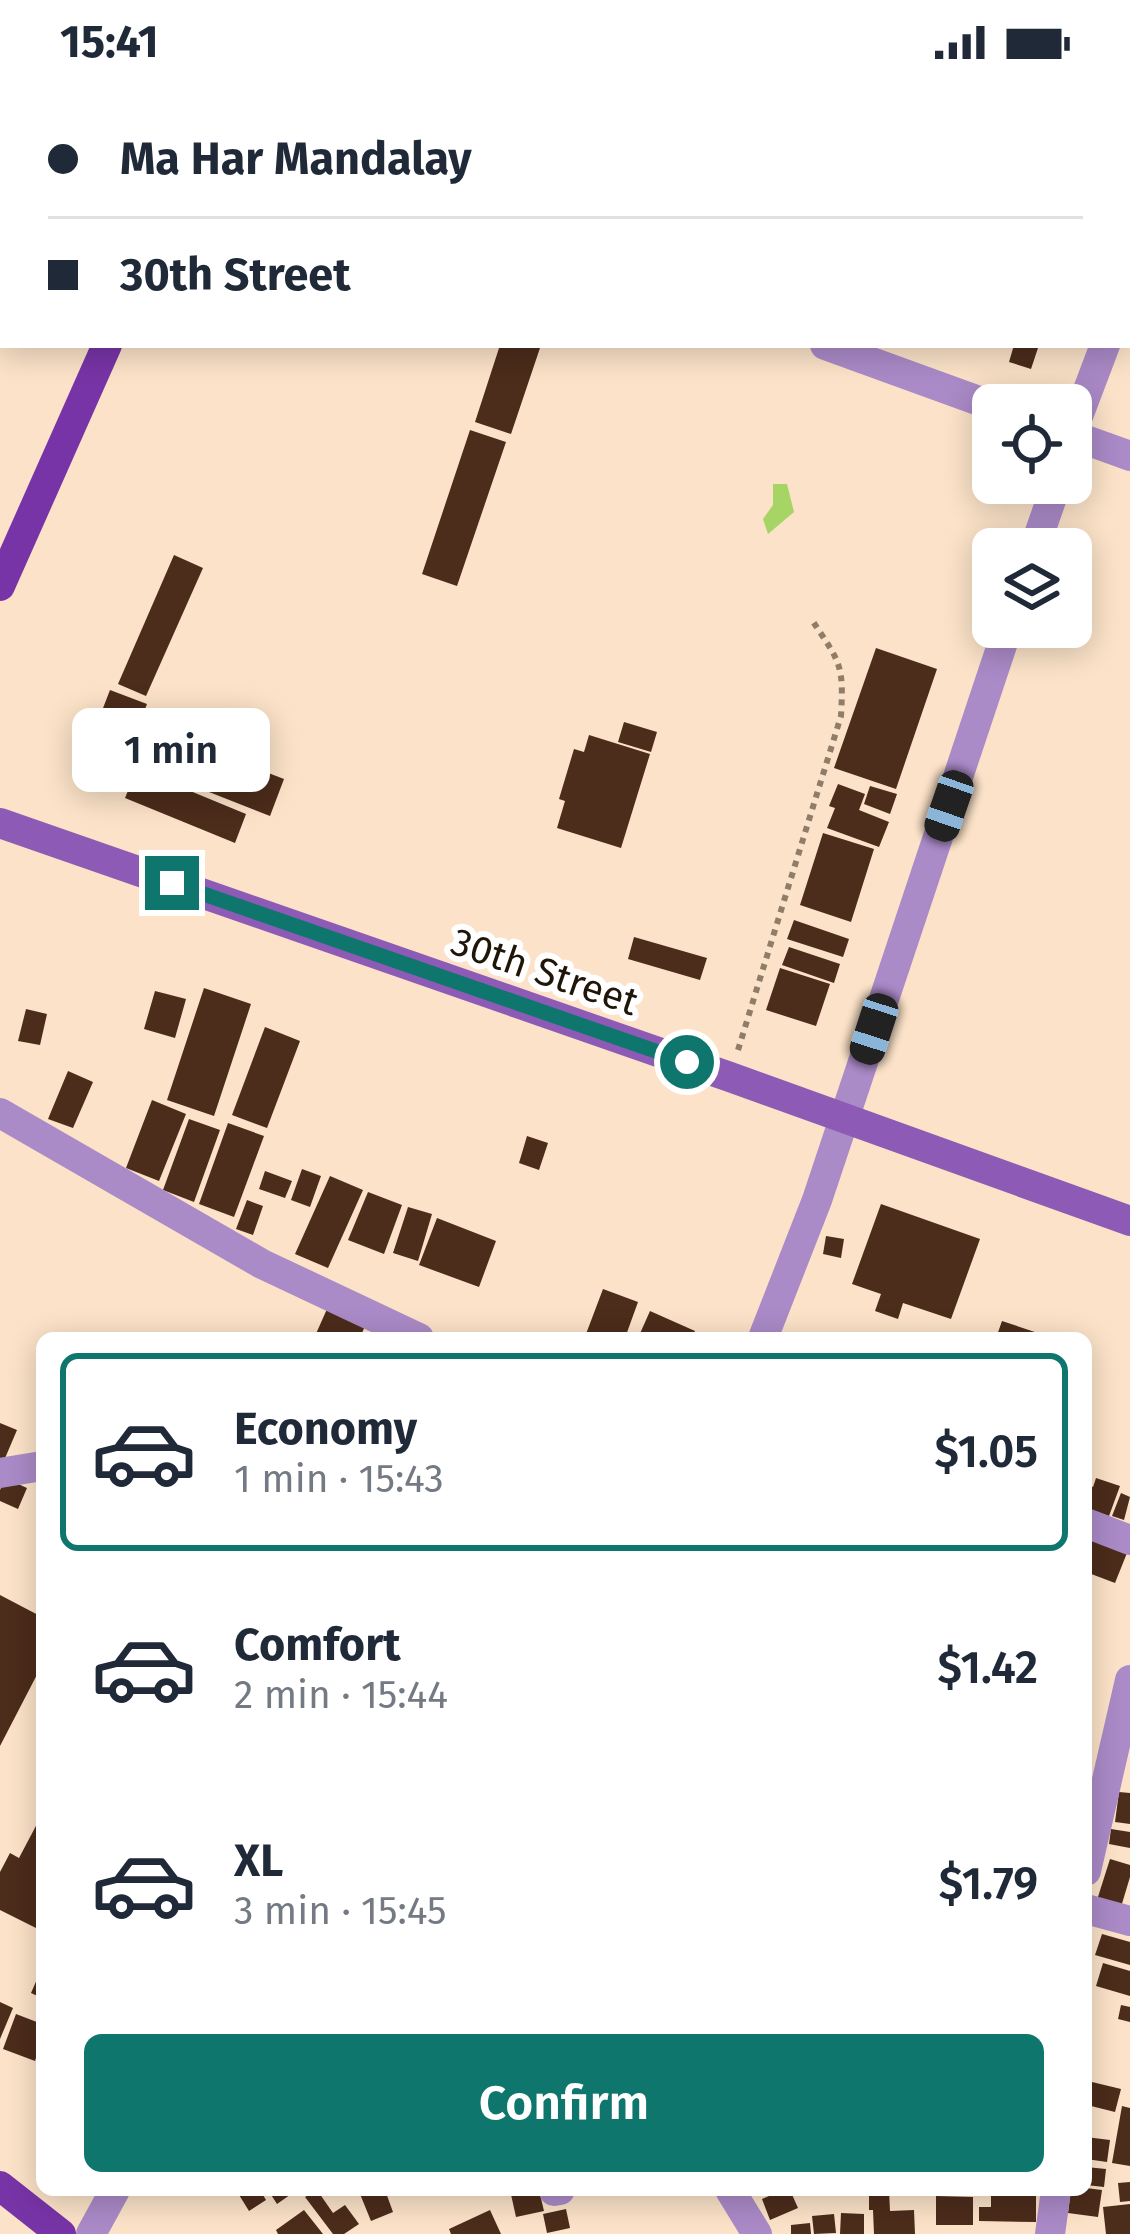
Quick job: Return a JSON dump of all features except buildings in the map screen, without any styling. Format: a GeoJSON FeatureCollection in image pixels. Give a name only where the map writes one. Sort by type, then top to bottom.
{"type":"FeatureCollection","features":[{"type":"Feature","properties":{"kind":"main road"},"geometry":{"type":"LineString","coordinates":[[0,586],[106,348]]}},
{"type":"Feature","properties":{"kind":"main road","name":"30th Street"},"geometry":{"type":"LineString","coordinates":[[0,823],[1130,1221]]}},
{"type":"Feature","properties":{"kind":"main road"},"geometry":{"type":"LineString","coordinates":[[0,2186],[61,2234]]}},
{"type":"Feature","properties":{"kind":"street"},"geometry":{"type":"LineString","coordinates":[[833,348],[972,398]]}},
{"type":"Feature","properties":{"kind":"street"},"geometry":{"type":"LineString","coordinates":[[1091,384],[1104,348]]}},
{"type":"Feature","properties":{"kind":"street"},"geometry":{"type":"LineString","coordinates":[[1092,444],[1130,456]]}},
{"type":"Feature","properties":{"kind":"street"},"geometry":{"type":"LineString","coordinates":[[765,1332],[817,1200],[1001,648]]}},
{"type":"Feature","properties":{"kind":"street"},"geometry":{"type":"LineString","coordinates":[[0,1113],[262,1264],[405,1332]]}},
{"type":"Feature","properties":{"kind":"street"},"geometry":{"type":"LineString","coordinates":[[0,1473],[36,1467]]}},
{"type":"Feature","properties":{"kind":"street"},"geometry":{"type":"LineString","coordinates":[[1092,1525],[1130,1540]]}},
{"type":"Feature","properties":{"kind":"street"},"geometry":{"type":"LineString","coordinates":[[1092,1844],[1130,1680]]}},
{"type":"Feature","properties":{"kind":"street"},"geometry":{"type":"LineString","coordinates":[[1092,1911],[1130,1921]]}},
{"type":"Feature","properties":{"kind":"street"},"geometry":{"type":"LineString","coordinates":[[91,2234],[112,2196]]}},
{"type":"Feature","properties":{"kind":"street"},"geometry":{"type":"LineString","coordinates":[[734,2196],[757,2234]]}},
{"type":"Feature","properties":{"kind":"street"},"geometry":{"type":"LineString","coordinates":[[1050,2234],[1055,2196]]}},
{"type":"Feature","properties":{"kind":"path"},"geometry":{"type":"LineString","coordinates":[[730,1077],[841,716],[842,673],[833,649],[812,620]]}},
{"type":"Feature","properties":{"kind":"shaded area"},"geometry":{"type":"Polygon","coordinates":[[[773,484],[787,484],[794,512],[768,534],[763,519],[773,505],[773,484]]]}},
{"type":"Feature","properties":{"kind":"route"},"geometry":{"type":"LineString","coordinates":[[172,883],[687,1062]]}}]}
